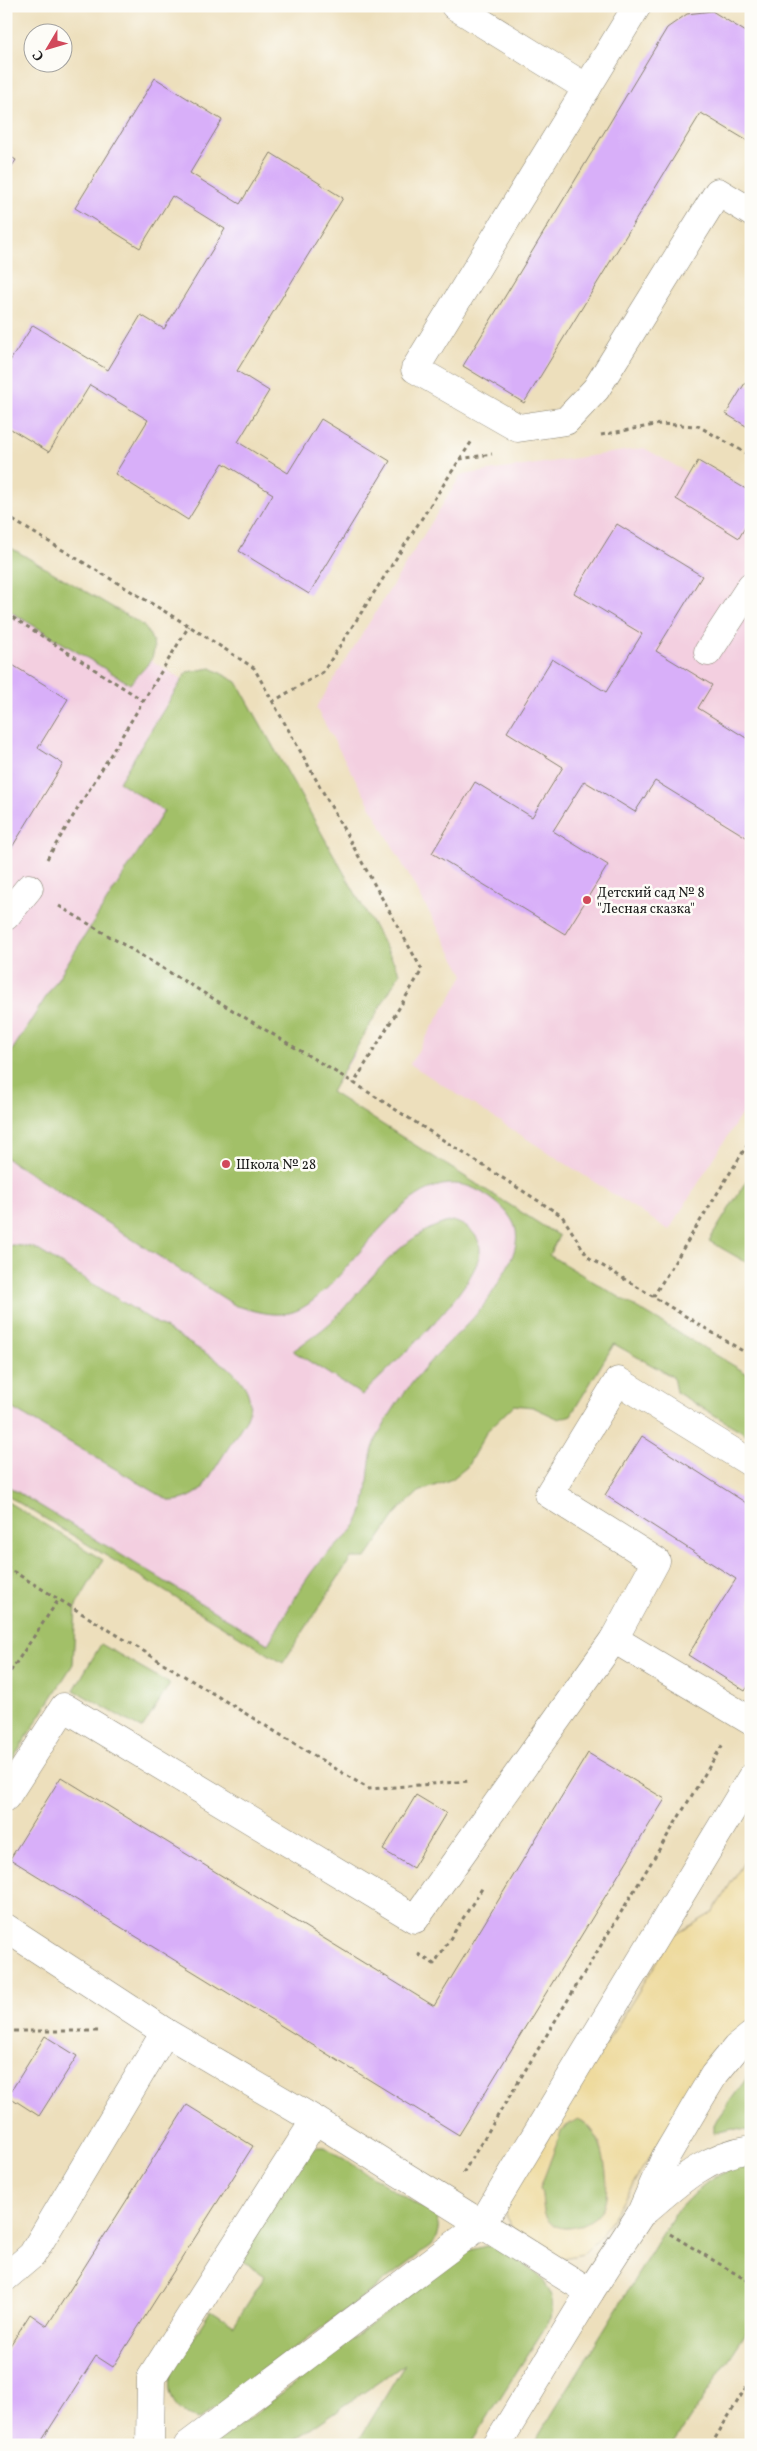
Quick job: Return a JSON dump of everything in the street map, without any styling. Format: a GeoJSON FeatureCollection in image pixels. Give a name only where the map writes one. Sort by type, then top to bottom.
{"type":"FeatureCollection","features":[{"type":"Feature","properties":{"kind":"main road"},"geometry":{"type":"LineString","coordinates":[[455,6],[587,88]]}},
{"type":"Feature","properties":{"kind":"main road"},"geometry":{"type":"LineString","coordinates":[[637,6],[415,370],[518,428],[566,421],[596,389],[718,192],[751,212]]}},
{"type":"Feature","properties":{"kind":"main road"},"geometry":{"type":"LineString","coordinates":[[708,652],[751,586]]}},
{"type":"Feature","properties":{"kind":"main road"},"geometry":{"type":"LineString","coordinates":[[6,916],[29,888]]}},
{"type":"Feature","properties":{"kind":"main road"},"geometry":{"type":"LineString","coordinates":[[6,1797],[64,1707],[415,1919],[614,1639],[656,1561],[549,1494],[618,1381],[751,1463]]}},
{"type":"Feature","properties":{"kind":"main road"},"geometry":{"type":"LineString","coordinates":[[614,1639],[751,1721]]}},
{"type":"Feature","properties":{"kind":"main road"},"geometry":{"type":"LineString","coordinates":[[188,2445],[482,2224],[751,1778]]}},
{"type":"Feature","properties":{"kind":"main road"},"geometry":{"type":"LineString","coordinates":[[6,1928],[165,2032],[315,2120],[590,2292]]}},
{"type":"Feature","properties":{"kind":"main road"},"geometry":{"type":"LineString","coordinates":[[6,2277],[32,2255],[165,2032]]}},
{"type":"Feature","properties":{"kind":"main road"},"geometry":{"type":"LineString","coordinates":[[496,2445],[590,2292],[640,2215],[665,2158],[714,2075],[736,2048],[751,2036]]}},
{"type":"Feature","properties":{"kind":"main road"},"geometry":{"type":"LineString","coordinates":[[150,2445],[152,2378],[315,2120]]}},
{"type":"Feature","properties":{"kind":"main road"},"geometry":{"type":"LineString","coordinates":[[640,2215],[687,2174],[720,2156],[751,2149]]}},
{"type":"Feature","properties":{"kind":"path"},"geometry":{"type":"LineString","coordinates":[[594,436],[660,424],[698,426],[751,456]]}},
{"type":"Feature","properties":{"kind":"path"},"geometry":{"type":"LineString","coordinates":[[272,702],[323,672],[460,459],[498,453]]}},
{"type":"Feature","properties":{"kind":"path"},"geometry":{"type":"LineString","coordinates":[[6,516],[189,626],[254,668],[422,970],[354,1083]]}},
{"type":"Feature","properties":{"kind":"path"},"geometry":{"type":"LineString","coordinates":[[6,613],[144,700]]}},
{"type":"Feature","properties":{"kind":"path"},"geometry":{"type":"LineString","coordinates":[[189,626],[29,888],[354,1083],[562,1216],[588,1257],[751,1356]]}},
{"type":"Feature","properties":{"kind":"path"},"geometry":{"type":"LineString","coordinates":[[653,1297],[751,1139]]}},
{"type":"Feature","properties":{"kind":"path"},"geometry":{"type":"LineString","coordinates":[[6,1567],[369,1789],[516,1778]]}},
{"type":"Feature","properties":{"kind":"path"},"geometry":{"type":"LineString","coordinates":[[6,1678],[59,1598]]}},
{"type":"Feature","properties":{"kind":"path"},"geometry":{"type":"LineString","coordinates":[[460,2179],[724,1741]]}},
{"type":"Feature","properties":{"kind":"path"},"geometry":{"type":"LineString","coordinates":[[417,1954],[434,1964],[488,1880]]}},
{"type":"Feature","properties":{"kind":"path"},"geometry":{"type":"LineString","coordinates":[[640,2215],[751,2283]]}},
{"type":"Feature","properties":{"kind":"path"},"geometry":{"type":"LineString","coordinates":[[712,2445],[751,2379]]}},
{"type":"Feature","properties":{"kind":"shaded area","name":"Детский сад № 8 \"Лесная сказка\""},"geometry":{"type":"Polygon","coordinates":[[[644,448],[690,474],[698,461],[751,492],[751,1099],[669,1230],[410,1064],[464,975],[316,708],[461,475],[644,448]]]}},
{"type":"Feature","properties":{"kind":"shaded area","name":"Школа № 28"},"geometry":{"type":"Polygon","coordinates":[[[6,573],[253,722],[355,1054],[331,1092],[559,1236],[549,1255],[283,1663],[6,1495],[6,573]]]}},
{"type":"Feature","properties":{"kind":"green space"},"geometry":{"type":"Polygon","coordinates":[[[6,545],[143,625],[150,635],[154,650],[149,663],[130,684],[6,609],[6,545]]]}},
{"type":"Feature","properties":{"kind":"green space"},"geometry":{"type":"Polygon","coordinates":[[[211,668],[237,682],[400,973],[331,1092],[559,1236],[549,1255],[751,1376],[751,1437],[676,1392],[673,1377],[614,1344],[571,1415],[559,1419],[533,1407],[514,1405],[487,1431],[467,1467],[452,1479],[419,1492],[398,1511],[366,1558],[351,1558],[283,1663],[6,1495],[6,1485],[268,1644],[310,1574],[322,1559],[346,1537],[360,1518],[365,1504],[373,1449],[391,1412],[435,1356],[481,1309],[504,1273],[515,1248],[516,1232],[514,1224],[504,1209],[491,1198],[481,1192],[454,1184],[429,1189],[406,1204],[383,1226],[319,1296],[290,1313],[259,1312],[236,1306],[6,1158],[6,1060],[164,811],[119,782],[187,672],[211,668]]]}},
{"type":"Feature","properties":{"kind":"green space"},"geometry":{"type":"Polygon","coordinates":[[[751,1173],[751,1265],[709,1241],[751,1173]]]}},
{"type":"Feature","properties":{"kind":"green space"},"geometry":{"type":"Polygon","coordinates":[[[453,1221],[463,1225],[478,1239],[480,1250],[476,1266],[450,1305],[362,1395],[293,1351],[330,1323],[401,1248],[417,1236],[434,1227],[453,1221]]]}},
{"type":"Feature","properties":{"kind":"green space"},"geometry":{"type":"Polygon","coordinates":[[[6,1246],[32,1247],[38,1250],[228,1367],[239,1378],[249,1396],[250,1403],[247,1418],[202,1489],[187,1498],[170,1501],[6,1405],[6,1246]]]}},
{"type":"Feature","properties":{"kind":"green space"},"geometry":{"type":"Polygon","coordinates":[[[6,1501],[103,1560],[76,1606],[73,1664],[6,1770],[6,1501]]]}},
{"type":"Feature","properties":{"kind":"green space"},"geometry":{"type":"Polygon","coordinates":[[[101,1644],[170,1684],[142,1729],[74,1690],[101,1644]]]}},
{"type":"Feature","properties":{"kind":"green space"},"geometry":{"type":"Polygon","coordinates":[[[751,2072],[751,2131],[733,2129],[714,2133],[714,2125],[717,2119],[751,2072]]]}},
{"type":"Feature","properties":{"kind":"green space"},"geometry":{"type":"Polygon","coordinates":[[[578,2119],[587,2124],[599,2142],[605,2165],[606,2198],[602,2210],[593,2219],[576,2227],[563,2228],[554,2225],[547,2218],[540,2188],[561,2132],[571,2121],[578,2119]]]}},
{"type":"Feature","properties":{"kind":"green space"},"geometry":{"type":"Polygon","coordinates":[[[325,2147],[435,2216],[438,2227],[436,2238],[432,2245],[200,2419],[191,2416],[178,2407],[171,2395],[169,2387],[172,2371],[211,2310],[234,2325],[265,2276],[239,2258],[309,2149],[325,2147]]]}},
{"type":"Feature","properties":{"kind":"green space"},"geometry":{"type":"Polygon","coordinates":[[[751,2164],[751,2325],[673,2445],[533,2445],[676,2212],[701,2187],[718,2175],[751,2164]]]}},
{"type":"Feature","properties":{"kind":"green space"},"geometry":{"type":"Polygon","coordinates":[[[486,2246],[494,2247],[504,2252],[523,2263],[538,2275],[549,2290],[552,2298],[552,2307],[551,2318],[470,2445],[356,2445],[405,2364],[287,2445],[214,2445],[467,2251],[486,2246]]]}},
{"type":"Feature","properties":{"kind":"sand"},"geometry":{"type":"Polygon","coordinates":[[[751,1851],[751,2018],[706,2065],[601,2236],[583,2254],[558,2259],[515,2230],[506,2214],[506,2204],[673,1936],[712,1913],[751,1851]],[[578,2119],[565,2126],[540,2188],[545,2215],[552,2223],[563,2228],[582,2225],[593,2219],[602,2210],[606,2198],[605,2165],[602,2153],[599,2142],[587,2124],[578,2119]]]}},
{"type":"Feature","properties":{"kind":"building"},"geometry":{"type":"Polygon","coordinates":[[[712,11],[751,35],[751,143],[701,113],[524,403],[463,366],[667,28],[687,14],[712,11]]]}},
{"type":"Feature","properties":{"kind":"building"},"geometry":{"type":"Polygon","coordinates":[[[155,78],[222,120],[190,173],[240,204],[271,153],[343,198],[237,371],[269,391],[238,442],[288,473],[321,419],[390,461],[309,594],[239,551],[273,494],[223,463],[188,520],[115,474],[148,420],[90,385],[49,452],[6,426],[6,367],[33,325],[108,370],[141,315],[164,329],[225,229],[172,196],[140,248],[75,208],[155,78]]]}},
{"type":"Feature","properties":{"kind":"building"},"geometry":{"type":"Polygon","coordinates":[[[6,154],[16,160],[6,175],[6,154]]]}},
{"type":"Feature","properties":{"kind":"building"},"geometry":{"type":"Polygon","coordinates":[[[745,383],[751,386],[751,429],[726,414],[745,383]]]}},
{"type":"Feature","properties":{"kind":"building"},"geometry":{"type":"Polygon","coordinates":[[[698,461],[751,492],[751,517],[739,538],[676,499],[698,461]]]}},
{"type":"Feature","properties":{"kind":"building"},"geometry":{"type":"Polygon","coordinates":[[[617,524],[702,576],[656,651],[712,685],[698,708],[751,741],[751,840],[655,781],[635,812],[584,781],[553,831],[608,865],[565,934],[432,853],[475,782],[532,817],[563,767],[507,732],[552,659],[606,692],[642,634],[574,593],[617,524]]]}},
{"type":"Feature","properties":{"kind":"building"},"geometry":{"type":"Polygon","coordinates":[[[6,661],[68,699],[38,748],[63,764],[6,857],[6,661]]]}},
{"type":"Feature","properties":{"kind":"building"},"geometry":{"type":"Polygon","coordinates":[[[642,1436],[751,1506],[751,1682],[745,1691],[688,1655],[736,1579],[605,1495],[642,1436]]]}},
{"type":"Feature","properties":{"kind":"building"},"geometry":{"type":"Polygon","coordinates":[[[588,1753],[665,1799],[459,2135],[10,1859],[61,1777],[434,2006],[588,1753]]]}},
{"type":"Feature","properties":{"kind":"building"},"geometry":{"type":"Polygon","coordinates":[[[416,1795],[446,1813],[413,1868],[383,1850],[416,1795]]]}},
{"type":"Feature","properties":{"kind":"building"},"geometry":{"type":"Polygon","coordinates":[[[45,2036],[77,2056],[39,2116],[8,2096],[45,2036]]]}},
{"type":"Feature","properties":{"kind":"building"},"geometry":{"type":"Polygon","coordinates":[[[187,2105],[253,2146],[113,2367],[96,2356],[39,2445],[6,2445],[6,2352],[30,2314],[47,2326],[187,2105]]]}},
{"type":"Feature","properties":{"kind":"place","name":"Детский сад № 8 \"Лесная сказка\""},"geometry":{"type":"Point","coordinates":[587,900]}},
{"type":"Feature","properties":{"kind":"place","name":"Школа № 28"},"geometry":{"type":"Point","coordinates":[226,1164]}}]}
